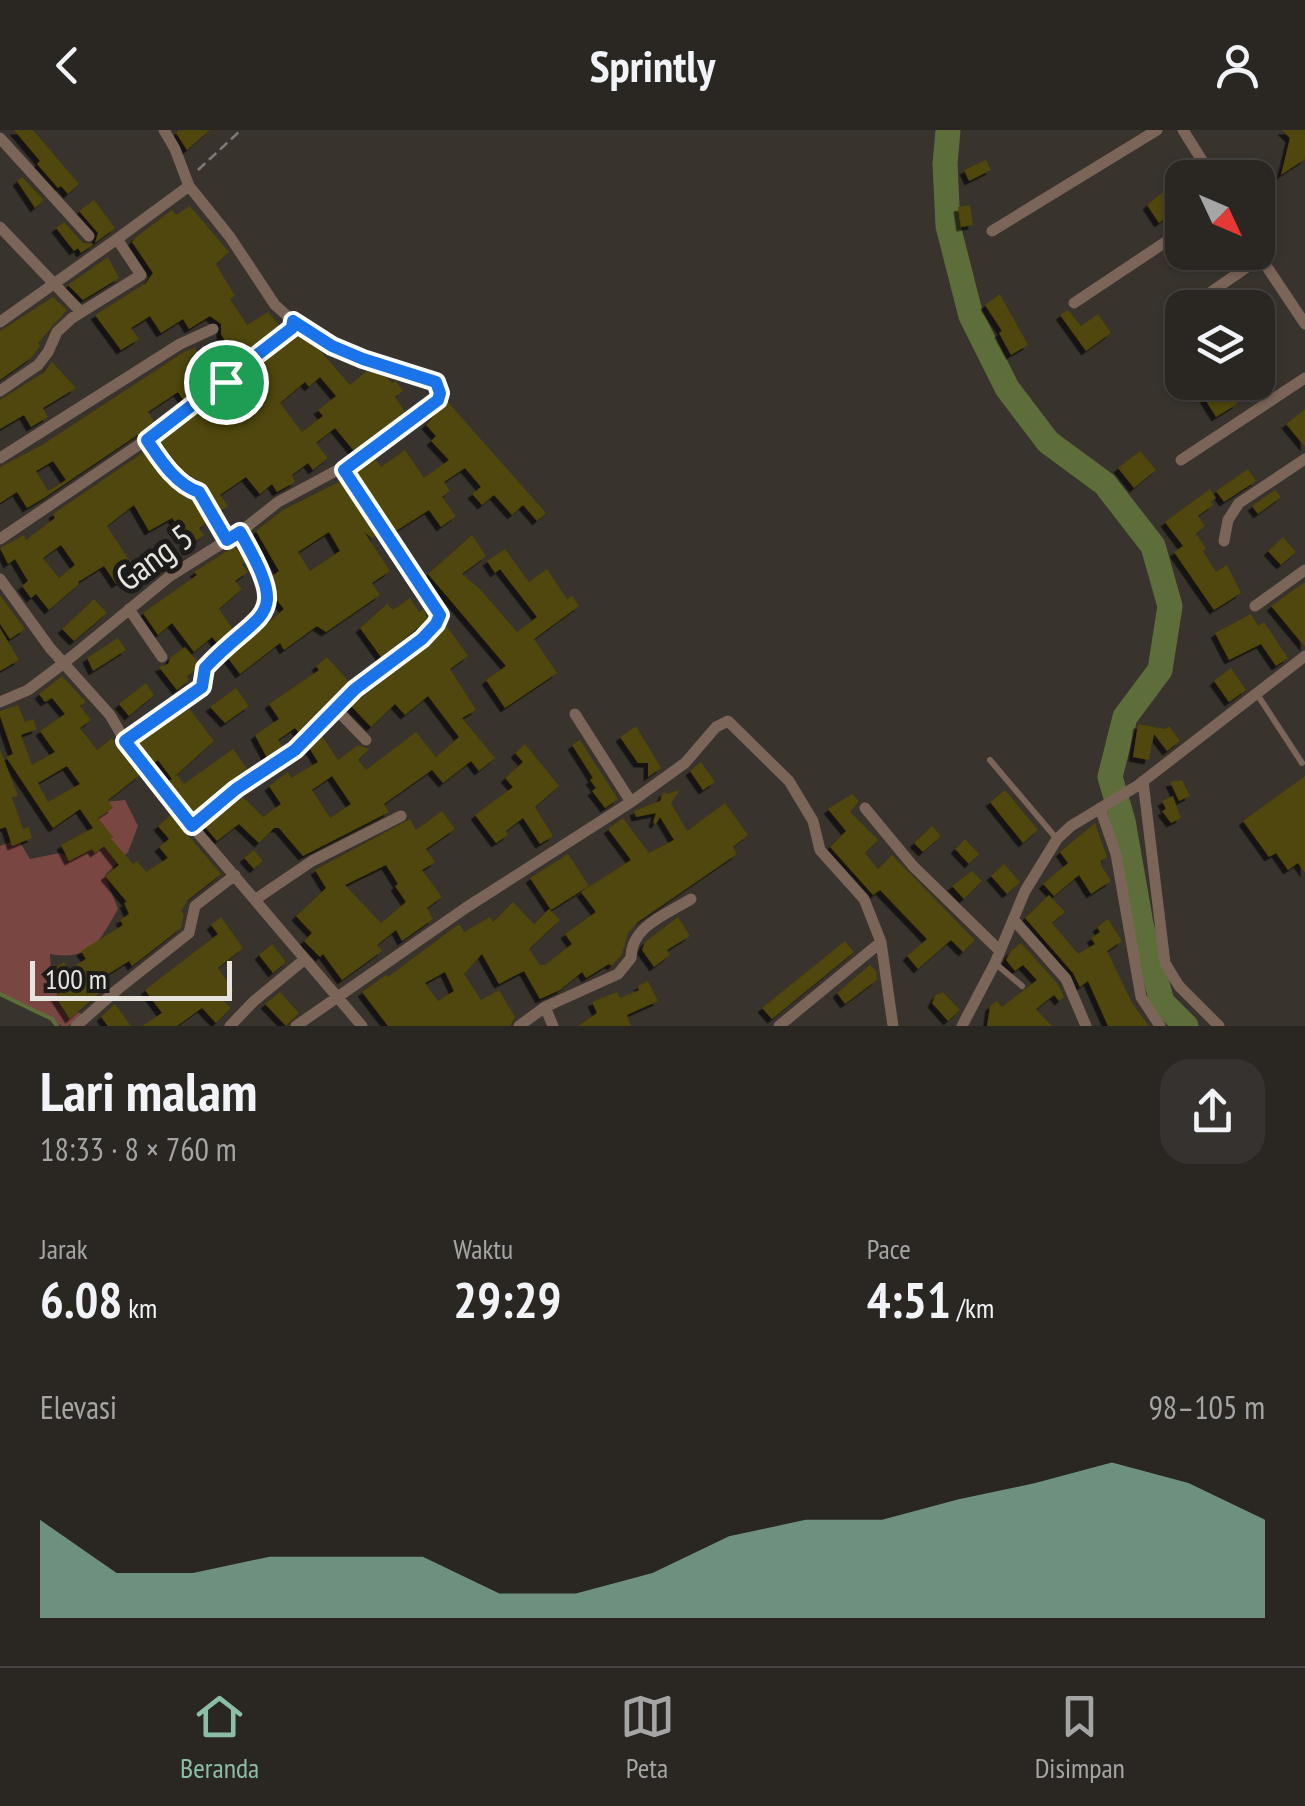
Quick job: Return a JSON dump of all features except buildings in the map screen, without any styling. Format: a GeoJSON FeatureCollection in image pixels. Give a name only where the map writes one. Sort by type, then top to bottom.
{"type":"FeatureCollection","features":[{"type":"Feature","properties":{"kind":"street"},"geometry":{"type":"LineString","coordinates":[[0,539],[147,440],[293,324],[189,184],[164,130]]}},
{"type":"Feature","properties":{"kind":"street"},"geometry":{"type":"LineString","coordinates":[[992,231],[1157,130]]}},
{"type":"Feature","properties":{"kind":"street"},"geometry":{"type":"LineString","coordinates":[[1182,130],[1201,160]]}},
{"type":"Feature","properties":{"kind":"street"},"geometry":{"type":"LineString","coordinates":[[0,138],[88,236]]}},
{"type":"Feature","properties":{"kind":"street"},"geometry":{"type":"LineString","coordinates":[[0,322],[56,285],[189,184]]}},
{"type":"Feature","properties":{"kind":"street"},"geometry":{"type":"LineString","coordinates":[[0,227],[81,312]]}},
{"type":"Feature","properties":{"kind":"street"},"geometry":{"type":"LineString","coordinates":[[0,392],[38,365],[57,332],[81,312],[141,276],[117,239]]}},
{"type":"Feature","properties":{"kind":"street"},"geometry":{"type":"LineString","coordinates":[[1074,302],[1165,242]]}},
{"type":"Feature","properties":{"kind":"street"},"geometry":{"type":"LineString","coordinates":[[1212,290],[1239,270]]}},
{"type":"Feature","properties":{"kind":"street"},"geometry":{"type":"LineString","coordinates":[[1269,270],[1305,324]]}},
{"type":"Feature","properties":{"kind":"street","name":"Gang 5"},"geometry":{"type":"LineString","coordinates":[[0,702],[28,690],[170,576],[240,532],[278,502],[344,470],[432,405],[440,393],[436,382],[363,359],[293,324]]}},
{"type":"Feature","properties":{"kind":"street"},"geometry":{"type":"LineString","coordinates":[[0,458],[180,344],[213,329]]}},
{"type":"Feature","properties":{"kind":"street"},"geometry":{"type":"LineString","coordinates":[[1180,460],[1305,378]]}},
{"type":"Feature","properties":{"kind":"street"},"geometry":{"type":"LineString","coordinates":[[147,440],[167,468],[191,490],[199,492],[227,540]]}},
{"type":"Feature","properties":{"kind":"street"},"geometry":{"type":"LineString","coordinates":[[1224,542],[1228,520],[1240,502],[1305,459]]}},
{"type":"Feature","properties":{"kind":"street"},"geometry":{"type":"LineString","coordinates":[[192,826],[236,789],[295,750],[355,689],[422,639],[440,615],[344,470]]}},
{"type":"Feature","properties":{"kind":"street"},"geometry":{"type":"LineString","coordinates":[[125,741],[202,687],[205,668],[260,620],[268,587],[240,532]]}},
{"type":"Feature","properties":{"kind":"street"},"geometry":{"type":"LineString","coordinates":[[1255,606],[1305,570]]}},
{"type":"Feature","properties":{"kind":"street"},"geometry":{"type":"LineString","coordinates":[[1,583],[110,714],[125,741],[192,826],[362,1026]]}},
{"type":"Feature","properties":{"kind":"street"},"geometry":{"type":"LineString","coordinates":[[129,609],[162,657]]}},
{"type":"Feature","properties":{"kind":"street"},"geometry":{"type":"LineString","coordinates":[[962,1026],[998,957],[1038,865],[1057,839],[1071,826],[1140,784],[1305,656]]}},
{"type":"Feature","properties":{"kind":"street"},"geometry":{"type":"LineString","coordinates":[[336,710],[366,740]]}},
{"type":"Feature","properties":{"kind":"street"},"geometry":{"type":"LineString","coordinates":[[575,714],[631,802]]}},
{"type":"Feature","properties":{"kind":"street"},"geometry":{"type":"LineString","coordinates":[[296,1026],[466,906],[631,802],[685,763],[716,727],[728,722],[764,754],[798,795],[813,821],[820,850],[858,890],[881,942],[892,1026]]}},
{"type":"Feature","properties":{"kind":"street"},"geometry":{"type":"LineString","coordinates":[[1140,784],[1165,963],[1180,986],[1219,1026]]}},
{"type":"Feature","properties":{"kind":"street"},"geometry":{"type":"LineString","coordinates":[[1103,807],[1116,854],[1141,998],[1160,1026]]}},
{"type":"Feature","properties":{"kind":"street"},"geometry":{"type":"LineString","coordinates":[[866,808],[913,866],[998,957]]}},
{"type":"Feature","properties":{"kind":"street"},"geometry":{"type":"LineString","coordinates":[[256,898],[312,860],[401,816]]}},
{"type":"Feature","properties":{"kind":"street"},"geometry":{"type":"LineString","coordinates":[[76,1026],[190,933],[195,906],[235,875]]}},
{"type":"Feature","properties":{"kind":"street"},"geometry":{"type":"LineString","coordinates":[[518,1026],[545,1008],[618,974],[631,958],[631,944],[639,933],[692,899]]}},
{"type":"Feature","properties":{"kind":"street"},"geometry":{"type":"LineString","coordinates":[[1014,919],[1066,979],[1086,1026]]}},
{"type":"Feature","properties":{"kind":"street"},"geometry":{"type":"LineString","coordinates":[[779,1026],[881,942]]}},
{"type":"Feature","properties":{"kind":"street"},"geometry":{"type":"LineString","coordinates":[[230,1026],[254,1000],[306,958]]}},
{"type":"Feature","properties":{"kind":"street"},"geometry":{"type":"LineString","coordinates":[[545,1008],[553,1026]]}},
{"type":"Feature","properties":{"kind":"lane"},"geometry":{"type":"LineString","coordinates":[[1257,694],[1302,763]]}},
{"type":"Feature","properties":{"kind":"lane"},"geometry":{"type":"LineString","coordinates":[[990,760],[1057,839]]}},
{"type":"Feature","properties":{"kind":"lane"},"geometry":{"type":"LineString","coordinates":[[998,957],[1022,986]]}},
{"type":"Feature","properties":{"kind":"path"},"geometry":{"type":"LineString","coordinates":[[189,184],[206,160],[241,130]]}},
{"type":"Feature","properties":{"kind":"shaded area"},"geometry":{"type":"Polygon","coordinates":[[[125,800],[138,826],[128,852],[105,875],[118,909],[99,940],[85,952],[50,954],[52,987],[82,1015],[62,1026],[0,994],[0,846],[18,839],[30,859],[60,853],[73,859],[113,837],[98,822],[105,802],[125,800]]]}},
{"type":"Feature","properties":{"kind":"waterway"},"geometry":{"type":"LineString","coordinates":[[948,130],[948,226],[971,316],[1007,388],[1048,442],[1105,484],[1153,546],[1170,606],[1160,670],[1125,717],[1110,777],[1162,1002],[1186,1026]]}},
{"type":"Feature","properties":{"kind":"waterway"},"geometry":{"type":"LineString","coordinates":[[0,994],[52,1019],[57,1026]]}},
{"type":"Feature","properties":{"kind":"route"},"geometry":{"type":"LineString","coordinates":[[293,321],[332,346],[436,382],[438,400],[344,470],[440,615],[422,639],[355,689],[295,750],[236,789],[192,826],[125,741],[202,687],[205,668],[260,620],[268,587],[240,532],[227,540],[199,492],[191,490],[167,468],[147,440],[226,382],[292,328],[293,321]]}}]}
